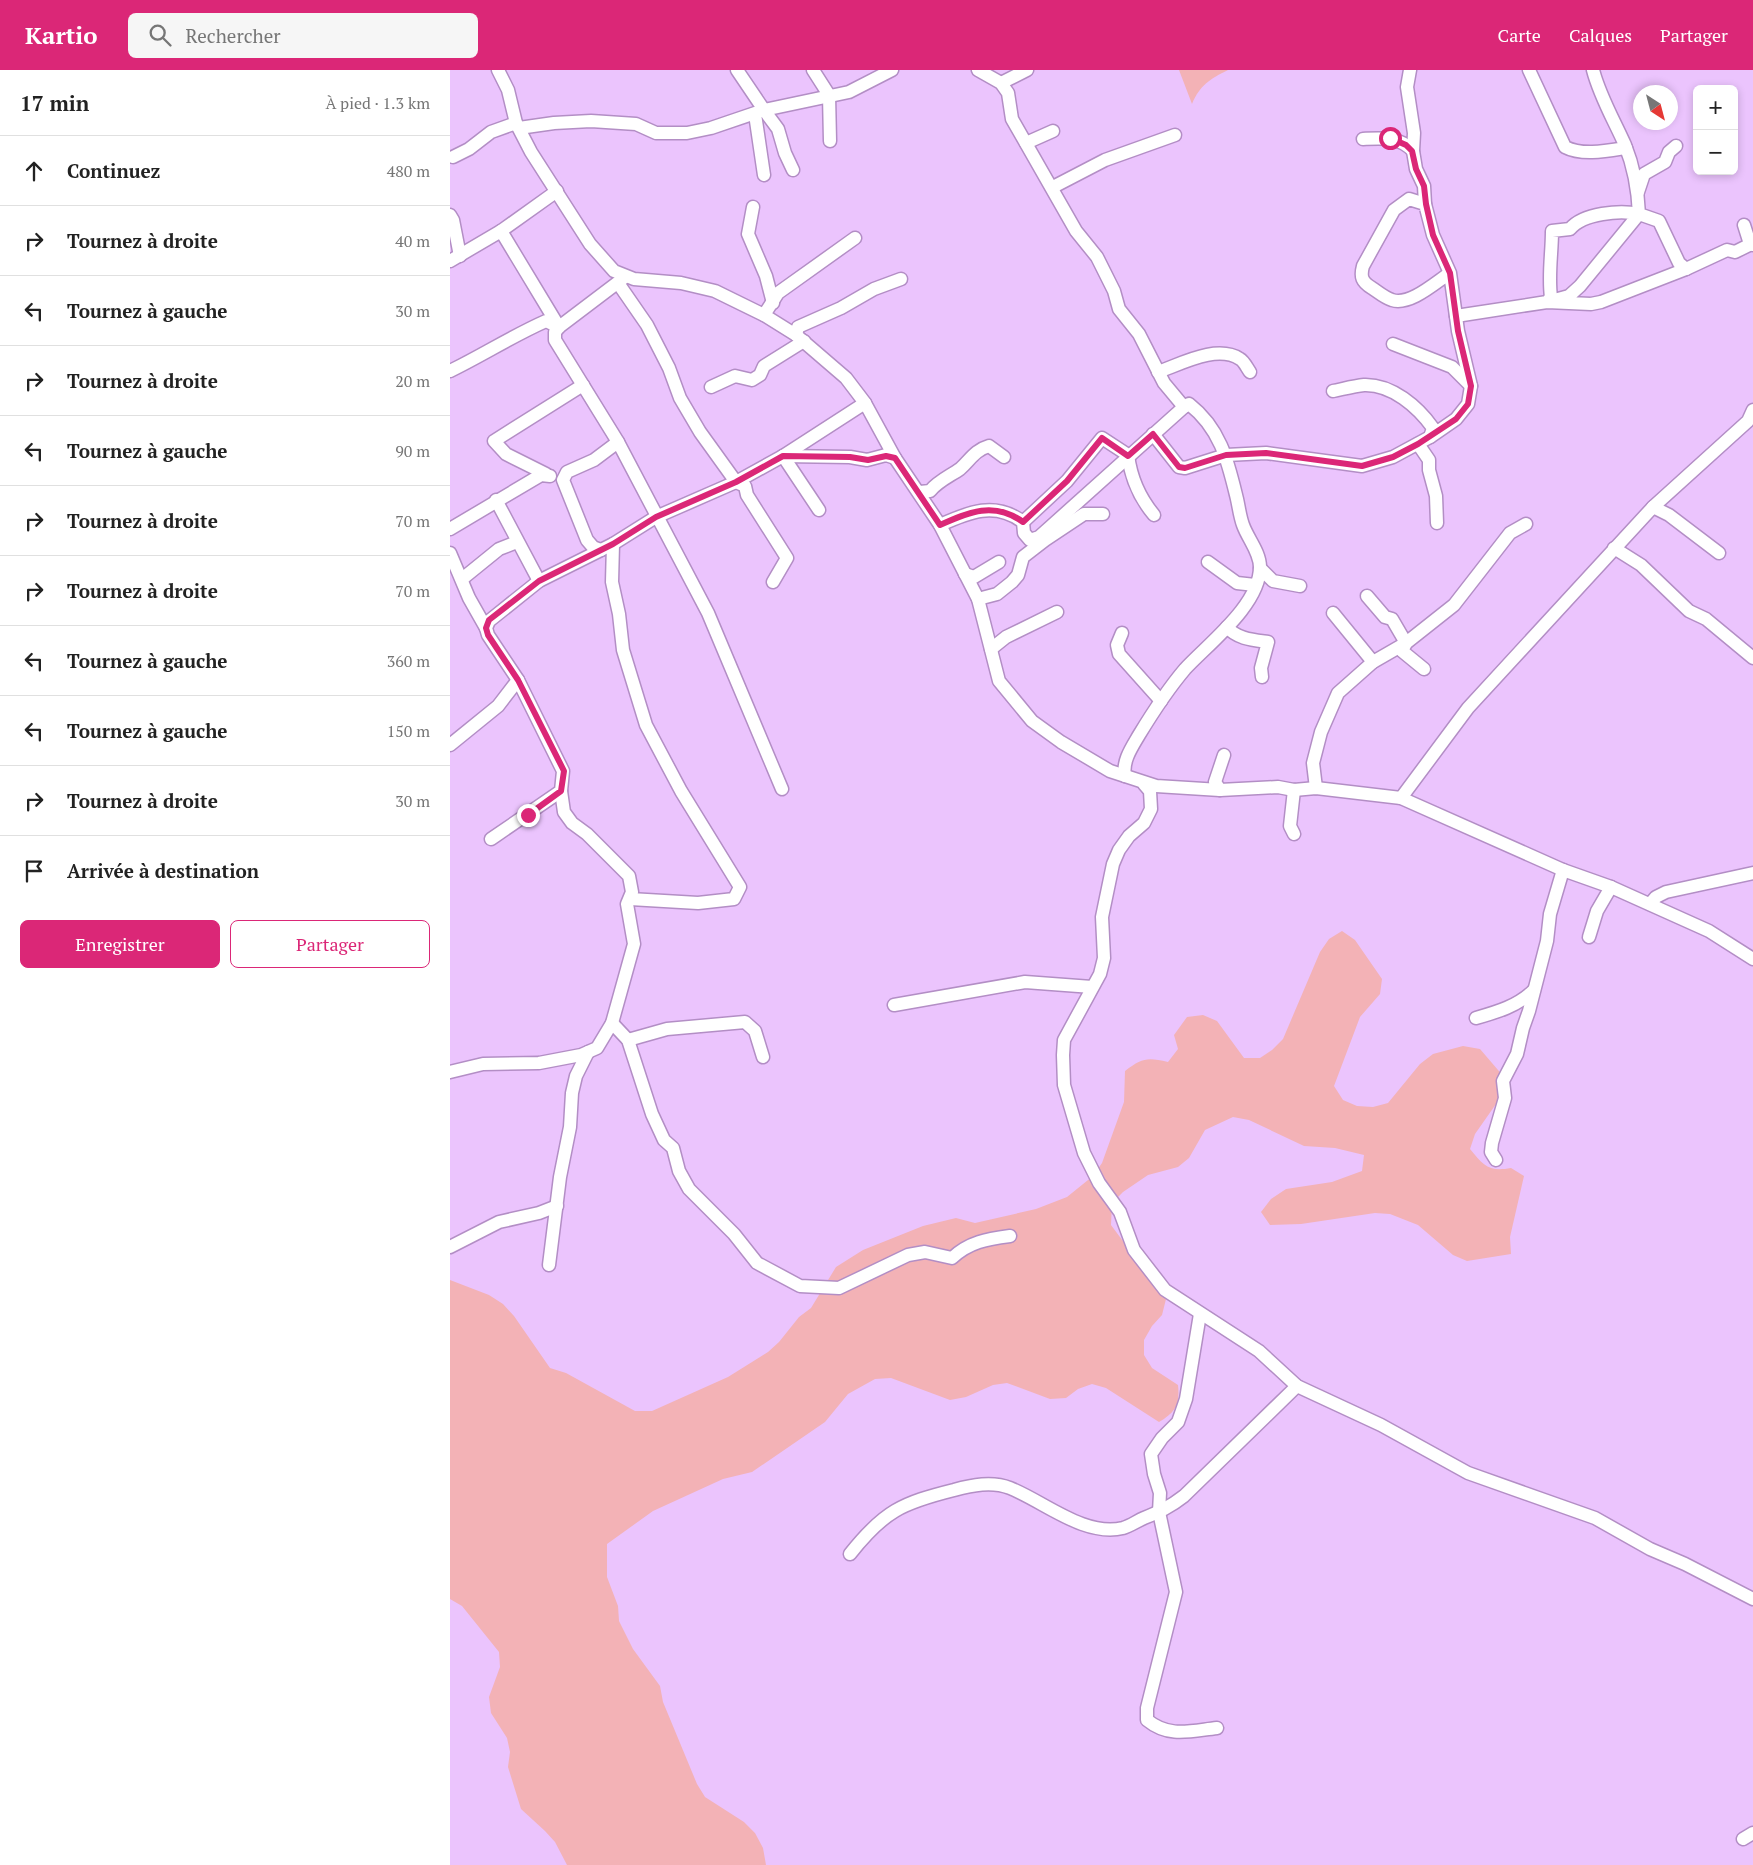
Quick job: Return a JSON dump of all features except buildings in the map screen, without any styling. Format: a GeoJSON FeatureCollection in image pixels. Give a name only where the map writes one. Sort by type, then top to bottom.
{"type":"FeatureCollection","features":[{"type":"Feature","properties":{"kind":"street"},"geometry":{"type":"LineString","coordinates":[[498,70],[508,90],[518,126],[530,152],[590,244],[622,280],[669,368],[680,398],[700,432],[736,482],[745,486],[747,495],[787,558],[773,582]]}},
{"type":"Feature","properties":{"kind":"street"},"geometry":{"type":"LineString","coordinates":[[737,70],[759,112],[778,128],[785,153],[793,170]]}},
{"type":"Feature","properties":{"kind":"street"},"geometry":{"type":"LineString","coordinates":[[813,70],[829,95],[830,141]]}},
{"type":"Feature","properties":{"kind":"street"},"geometry":{"type":"LineString","coordinates":[[453,158],[469,149],[491,132],[518,126],[591,121],[636,124],[656,133],[687,133],[711,128],[759,112],[849,92],[892,70]]}},
{"type":"Feature","properties":{"kind":"street"},"geometry":{"type":"LineString","coordinates":[[978,70],[1002,83],[1008,93],[1012,119],[1053,187],[1076,231],[1097,257],[1114,291],[1119,310],[1139,334],[1158,372],[1184,407]]}},
{"type":"Feature","properties":{"kind":"street"},"geometry":{"type":"LineString","coordinates":[[1002,83],[1027,70]]}},
{"type":"Feature","properties":{"kind":"street"},"geometry":{"type":"LineString","coordinates":[[1153,434],[1179,467],[1191,468],[1226,455],[1266,453],[1362,466],[1393,457],[1430,437],[1456,419],[1468,404],[1471,386],[1456,316],[1450,273],[1433,235],[1424,186],[1416,169],[1412,151],[1414,133],[1407,87],[1410,70]]}},
{"type":"Feature","properties":{"kind":"street"},"geometry":{"type":"LineString","coordinates":[[1529,70],[1555,131],[1565,147],[1573,151],[1608,151],[1626,148]]}},
{"type":"Feature","properties":{"kind":"street"},"geometry":{"type":"LineString","coordinates":[[1456,316],[1547,302],[1569,296],[1580,286],[1639,214],[1638,192],[1626,148],[1597,85],[1593,70]]}},
{"type":"Feature","properties":{"kind":"street"},"geometry":{"type":"LineString","coordinates":[[759,112],[764,175]]}},
{"type":"Feature","properties":{"kind":"street"},"geometry":{"type":"LineString","coordinates":[[1026,143],[1053,132]]}},
{"type":"Feature","properties":{"kind":"street"},"geometry":{"type":"LineString","coordinates":[[1053,187],[1105,160],[1175,135]]}},
{"type":"Feature","properties":{"kind":"street"},"geometry":{"type":"LineString","coordinates":[[1362,138],[1390,138],[1406,145],[1412,151]]}},
{"type":"Feature","properties":{"kind":"street"},"geometry":{"type":"LineString","coordinates":[[1638,192],[1644,174],[1665,162],[1669,152],[1676,146]]}},
{"type":"Feature","properties":{"kind":"street"},"geometry":{"type":"LineString","coordinates":[[450,215],[453,220],[455,259],[557,191]]}},
{"type":"Feature","properties":{"kind":"street"},"geometry":{"type":"LineString","coordinates":[[1426,204],[1410,199],[1394,210],[1363,266],[1361,275],[1364,283],[1393,300],[1401,300],[1410,298],[1450,273]]}},
{"type":"Feature","properties":{"kind":"street"},"geometry":{"type":"LineString","coordinates":[[753,207],[748,234],[766,276],[773,303]]}},
{"type":"Feature","properties":{"kind":"street"},"geometry":{"type":"LineString","coordinates":[[1547,302],[1551,297],[1548,278],[1552,258],[1552,231],[1570,229],[1576,222],[1593,217],[1630,212],[1659,222],[1679,263],[1686,269]]}},
{"type":"Feature","properties":{"kind":"street"},"geometry":{"type":"LineString","coordinates":[[1547,302],[1601,302],[1686,269],[1727,250],[1735,252],[1752,244],[1744,226]]}},
{"type":"Feature","properties":{"kind":"street"},"geometry":{"type":"LineString","coordinates":[[501,230],[559,327]]}},
{"type":"Feature","properties":{"kind":"street"},"geometry":{"type":"LineString","coordinates":[[764,315],[778,293],[856,238]]}},
{"type":"Feature","properties":{"kind":"street"},"geometry":{"type":"LineString","coordinates":[[800,338],[798,326],[841,308],[874,288],[901,279]]}},
{"type":"Feature","properties":{"kind":"street"},"geometry":{"type":"LineString","coordinates":[[782,789],[708,613],[618,442],[555,340],[555,332],[559,327],[622,280],[681,283],[715,291],[764,315],[800,338],[846,378],[865,403],[895,458],[920,492],[940,525],[978,599],[999,681],[1032,721],[1061,742],[1110,771],[1144,784],[1183,789],[1220,790],[1278,787],[1294,790],[1316,788],[1401,798],[1563,870],[1611,887],[1650,904],[1709,931],[1753,959]]}},
{"type":"Feature","properties":{"kind":"street"},"geometry":{"type":"LineString","coordinates":[[450,371],[479,357],[512,336],[546,321],[559,327]]}},
{"type":"Feature","properties":{"kind":"street"},"geometry":{"type":"LineString","coordinates":[[711,387],[735,376],[752,380],[760,375],[764,366],[800,338]]}},
{"type":"Feature","properties":{"kind":"street"},"geometry":{"type":"LineString","coordinates":[[1393,344],[1452,367],[1471,386]]}},
{"type":"Feature","properties":{"kind":"street"},"geometry":{"type":"LineString","coordinates":[[1158,372],[1202,356],[1223,354],[1240,359],[1250,372]]}},
{"type":"Feature","properties":{"kind":"street"},"geometry":{"type":"LineString","coordinates":[[563,480],[546,474],[506,454],[494,441],[583,385]]}},
{"type":"Feature","properties":{"kind":"street"},"geometry":{"type":"LineString","coordinates":[[1333,391],[1366,385],[1393,391],[1423,413],[1433,428],[1430,437]]}},
{"type":"Feature","properties":{"kind":"street"},"geometry":{"type":"LineString","coordinates":[[486,628],[489,620],[539,581],[613,544],[656,517],[736,482],[783,456],[865,403]]}},
{"type":"Feature","properties":{"kind":"street"},"geometry":{"type":"LineString","coordinates":[[940,525],[967,513],[994,509],[1014,515],[1023,522],[1024,533],[1030,540],[1039,537],[1128,456],[1189,404],[1215,430],[1226,455],[1243,525],[1256,553],[1260,568],[1273,581],[1300,586]]}},
{"type":"Feature","properties":{"kind":"street"},"geometry":{"type":"LineString","coordinates":[[1401,798],[1468,708],[1653,507],[1748,421],[1753,410]]}},
{"type":"Feature","properties":{"kind":"street"},"geometry":{"type":"LineString","coordinates":[[1023,522],[1067,481],[1102,438],[1128,456],[1131,476],[1142,501],[1154,515]]}},
{"type":"Feature","properties":{"kind":"street"},"geometry":{"type":"LineString","coordinates":[[601,550],[592,547],[587,540],[563,480],[567,472],[594,460],[618,442]]}},
{"type":"Feature","properties":{"kind":"street"},"geometry":{"type":"LineString","coordinates":[[1418,444],[1429,460],[1429,470],[1436,496],[1437,523]]}},
{"type":"Feature","properties":{"kind":"street"},"geometry":{"type":"LineString","coordinates":[[920,492],[930,491],[936,484],[960,468],[980,448],[989,446],[1004,456]]}},
{"type":"Feature","properties":{"kind":"street"},"geometry":{"type":"LineString","coordinates":[[783,456],[850,457],[868,460],[886,456],[895,458]]}},
{"type":"Feature","properties":{"kind":"street"},"geometry":{"type":"LineString","coordinates":[[783,456],[819,510]]}},
{"type":"Feature","properties":{"kind":"street"},"geometry":{"type":"LineString","coordinates":[[450,528],[496,500],[546,474]]}},
{"type":"Feature","properties":{"kind":"street"},"geometry":{"type":"LineString","coordinates":[[496,500],[539,581]]}},
{"type":"Feature","properties":{"kind":"street"},"geometry":{"type":"LineString","coordinates":[[1653,507],[1669,515],[1719,553]]}},
{"type":"Feature","properties":{"kind":"street"},"geometry":{"type":"LineString","coordinates":[[978,599],[997,594],[1012,582],[1018,575],[1023,557],[1045,540],[1084,514],[1102,514]]}},
{"type":"Feature","properties":{"kind":"street"},"geometry":{"type":"LineString","coordinates":[[1316,788],[1313,763],[1322,732],[1338,693],[1373,662],[1406,643],[1454,605],[1510,533],[1526,524]]}},
{"type":"Feature","properties":{"kind":"street"},"geometry":{"type":"LineString","coordinates":[[462,579],[499,549],[517,542]]}},
{"type":"Feature","properties":{"kind":"street"},"geometry":{"type":"LineString","coordinates":[[613,544],[612,582],[623,650],[646,725],[681,791],[740,887],[734,899],[719,902],[698,903],[630,899]]}},
{"type":"Feature","properties":{"kind":"street"},"geometry":{"type":"LineString","coordinates":[[1614,548],[1641,565],[1689,611],[1706,619],[1753,658]]}},
{"type":"Feature","properties":{"kind":"street"},"geometry":{"type":"LineString","coordinates":[[450,553],[469,598],[488,635],[518,680],[564,771],[561,791],[564,812],[572,823],[587,834],[629,876],[632,892],[627,904],[634,944],[612,1023],[598,1048],[539,1063],[483,1064],[450,1072]]}},
{"type":"Feature","properties":{"kind":"street"},"geometry":{"type":"LineString","coordinates":[[965,574],[974,577],[999,562]]}},
{"type":"Feature","properties":{"kind":"street"},"geometry":{"type":"LineString","coordinates":[[1208,562],[1238,583],[1255,586]]}},
{"type":"Feature","properties":{"kind":"street"},"geometry":{"type":"LineString","coordinates":[[1125,776],[1124,769],[1130,750],[1161,701],[1185,670],[1227,627],[1248,600],[1255,586],[1260,568]]}},
{"type":"Feature","properties":{"kind":"street"},"geometry":{"type":"LineString","coordinates":[[1367,596],[1385,617],[1392,619],[1406,643]]}},
{"type":"Feature","properties":{"kind":"street"},"geometry":{"type":"LineString","coordinates":[[991,649],[1006,637],[1057,612]]}},
{"type":"Feature","properties":{"kind":"street"},"geometry":{"type":"LineString","coordinates":[[1334,613],[1373,662]]}},
{"type":"Feature","properties":{"kind":"street"},"geometry":{"type":"LineString","coordinates":[[1227,627],[1232,632],[1249,640],[1268,642],[1261,668],[1262,677]]}},
{"type":"Feature","properties":{"kind":"street"},"geometry":{"type":"LineString","coordinates":[[1122,633],[1117,645],[1119,654],[1161,701]]}},
{"type":"Feature","properties":{"kind":"street"},"geometry":{"type":"LineString","coordinates":[[1406,643],[1402,651],[1424,669]]}},
{"type":"Feature","properties":{"kind":"street"},"geometry":{"type":"LineString","coordinates":[[450,745],[498,706],[518,680]]}},
{"type":"Feature","properties":{"kind":"street"},"geometry":{"type":"LineString","coordinates":[[1220,790],[1215,782],[1224,755]]}},
{"type":"Feature","properties":{"kind":"street"},"geometry":{"type":"LineString","coordinates":[[1144,784],[1150,791],[1151,809],[1144,823],[1129,836],[1119,850],[1113,864],[1102,917],[1104,958],[1100,974],[1064,1040],[1064,1085],[1084,1154],[1099,1183],[1120,1212],[1134,1250],[1165,1290],[1259,1351],[1297,1386],[1381,1425],[1468,1473],[1595,1518],[1650,1549],[1685,1564],[1753,1599]]}},
{"type":"Feature","properties":{"kind":"street"},"geometry":{"type":"LineString","coordinates":[[1294,790],[1290,826],[1294,834]]}},
{"type":"Feature","properties":{"kind":"street"},"geometry":{"type":"LineString","coordinates":[[491,839],[561,791]]}},
{"type":"Feature","properties":{"kind":"street"},"geometry":{"type":"LineString","coordinates":[[1496,1160],[1491,1152],[1504,1098],[1503,1081],[1517,1054],[1546,941],[1550,914],[1563,870]]}},
{"type":"Feature","properties":{"kind":"street"},"geometry":{"type":"LineString","coordinates":[[1650,904],[1656,897],[1666,892],[1753,873]]}},
{"type":"Feature","properties":{"kind":"street"},"geometry":{"type":"LineString","coordinates":[[1589,937],[1597,911],[1611,887]]}},
{"type":"Feature","properties":{"kind":"street"},"geometry":{"type":"LineString","coordinates":[[894,1005],[1024,982],[1092,987]]}},
{"type":"Feature","properties":{"kind":"street"},"geometry":{"type":"LineString","coordinates":[[1476,1018],[1503,1010],[1528,996],[1534,990]]}},
{"type":"Feature","properties":{"kind":"street"},"geometry":{"type":"LineString","coordinates":[[628,1040],[667,1029],[745,1022],[756,1031],[763,1058]]}},
{"type":"Feature","properties":{"kind":"street"},"geometry":{"type":"LineString","coordinates":[[612,1023],[628,1040],[652,1114],[664,1140],[673,1148],[679,1171],[689,1189],[734,1234],[757,1263],[800,1286],[839,1288],[908,1256],[925,1252],[952,1258],[962,1249],[979,1241],[1010,1236]]}},
{"type":"Feature","properties":{"kind":"street"},"geometry":{"type":"LineString","coordinates":[[549,1265],[563,1155],[570,1127],[576,1076],[588,1052]]}},
{"type":"Feature","properties":{"kind":"street"},"geometry":{"type":"LineString","coordinates":[[450,1247],[499,1222],[539,1213],[557,1206]]}},
{"type":"Feature","properties":{"kind":"street"},"geometry":{"type":"LineString","coordinates":[[1200,1314],[1186,1399],[1178,1422],[1162,1438],[1151,1454],[1154,1474],[1160,1493],[1159,1512],[1176,1592],[1148,1708],[1147,1720],[1158,1729],[1171,1732],[1217,1728]]}},
{"type":"Feature","properties":{"kind":"street"},"geometry":{"type":"LineString","coordinates":[[850,1554],[865,1535],[886,1516],[904,1504],[925,1496],[978,1485],[993,1484],[1010,1488],[1060,1512],[1070,1520],[1102,1528],[1123,1528],[1167,1510],[1207,1475],[1297,1386]]}},
{"type":"Feature","properties":{"kind":"shaded area"},"geometry":{"type":"Polygon","coordinates":[[[1179,70],[1228,70],[1206,83],[1198,92],[1192,104],[1179,70]]]}},
{"type":"Feature","properties":{"kind":"shaded area"},"geometry":{"type":"Polygon","coordinates":[[[1342,931],[1355,940],[1382,979],[1380,994],[1360,1017],[1334,1086],[1343,1100],[1357,1106],[1373,1107],[1388,1103],[1420,1064],[1433,1054],[1463,1046],[1480,1049],[1510,1084],[1475,1134],[1470,1149],[1483,1164],[1497,1169],[1511,1168],[1524,1176],[1510,1237],[1511,1254],[1467,1261],[1453,1255],[1418,1225],[1390,1214],[1375,1213],[1301,1224],[1270,1225],[1261,1212],[1271,1199],[1286,1189],[1332,1182],[1362,1171],[1364,1155],[1335,1148],[1304,1146],[1249,1120],[1233,1117],[1205,1130],[1189,1158],[1178,1167],[1148,1175],[1123,1192],[1112,1203],[1111,1225],[1166,1299],[1162,1315],[1152,1326],[1144,1340],[1144,1355],[1152,1368],[1178,1385],[1176,1407],[1165,1418],[1159,1422],[1106,1388],[1092,1384],[1078,1389],[1066,1398],[1050,1399],[1007,1383],[993,1385],[966,1397],[950,1400],[891,1378],[875,1379],[848,1394],[825,1422],[752,1472],[723,1479],[653,1511],[607,1544],[607,1577],[618,1606],[619,1621],[633,1649],[660,1686],[663,1702],[697,1784],[705,1797],[744,1822],[755,1833],[763,1848],[766,1865],[567,1865],[555,1842],[521,1809],[508,1767],[510,1752],[507,1738],[491,1713],[489,1697],[500,1667],[499,1652],[462,1606],[450,1599],[450,1280],[489,1295],[503,1304],[514,1316],[550,1368],[566,1373],[635,1411],[652,1411],[728,1377],[768,1352],[779,1342],[799,1317],[811,1308],[836,1267],[863,1250],[923,1226],[956,1218],[975,1223],[1036,1209],[1067,1197],[1093,1176],[1102,1163],[1124,1102],[1125,1071],[1136,1063],[1145,1060],[1155,1059],[1168,1062],[1178,1049],[1174,1035],[1187,1017],[1203,1015],[1217,1021],[1244,1058],[1260,1058],[1283,1039],[1320,952],[1329,939],[1342,931]]]}},
{"type":"Feature","properties":{"kind":"route"},"geometry":{"type":"LineString","coordinates":[[528,815],[561,791],[564,771],[518,680],[488,635],[486,628],[489,620],[539,581],[613,544],[656,517],[736,482],[783,456],[850,457],[868,460],[886,456],[895,458],[920,492],[940,525],[967,513],[984,509],[994,509],[1014,515],[1023,522],[1067,481],[1102,438],[1128,456],[1153,434],[1179,467],[1185,468],[1191,468],[1226,455],[1266,453],[1362,466],[1393,457],[1430,437],[1456,419],[1468,404],[1471,386],[1458,331],[1450,273],[1433,235],[1424,186],[1416,169],[1412,151],[1406,145],[1390,138]]}}]}
